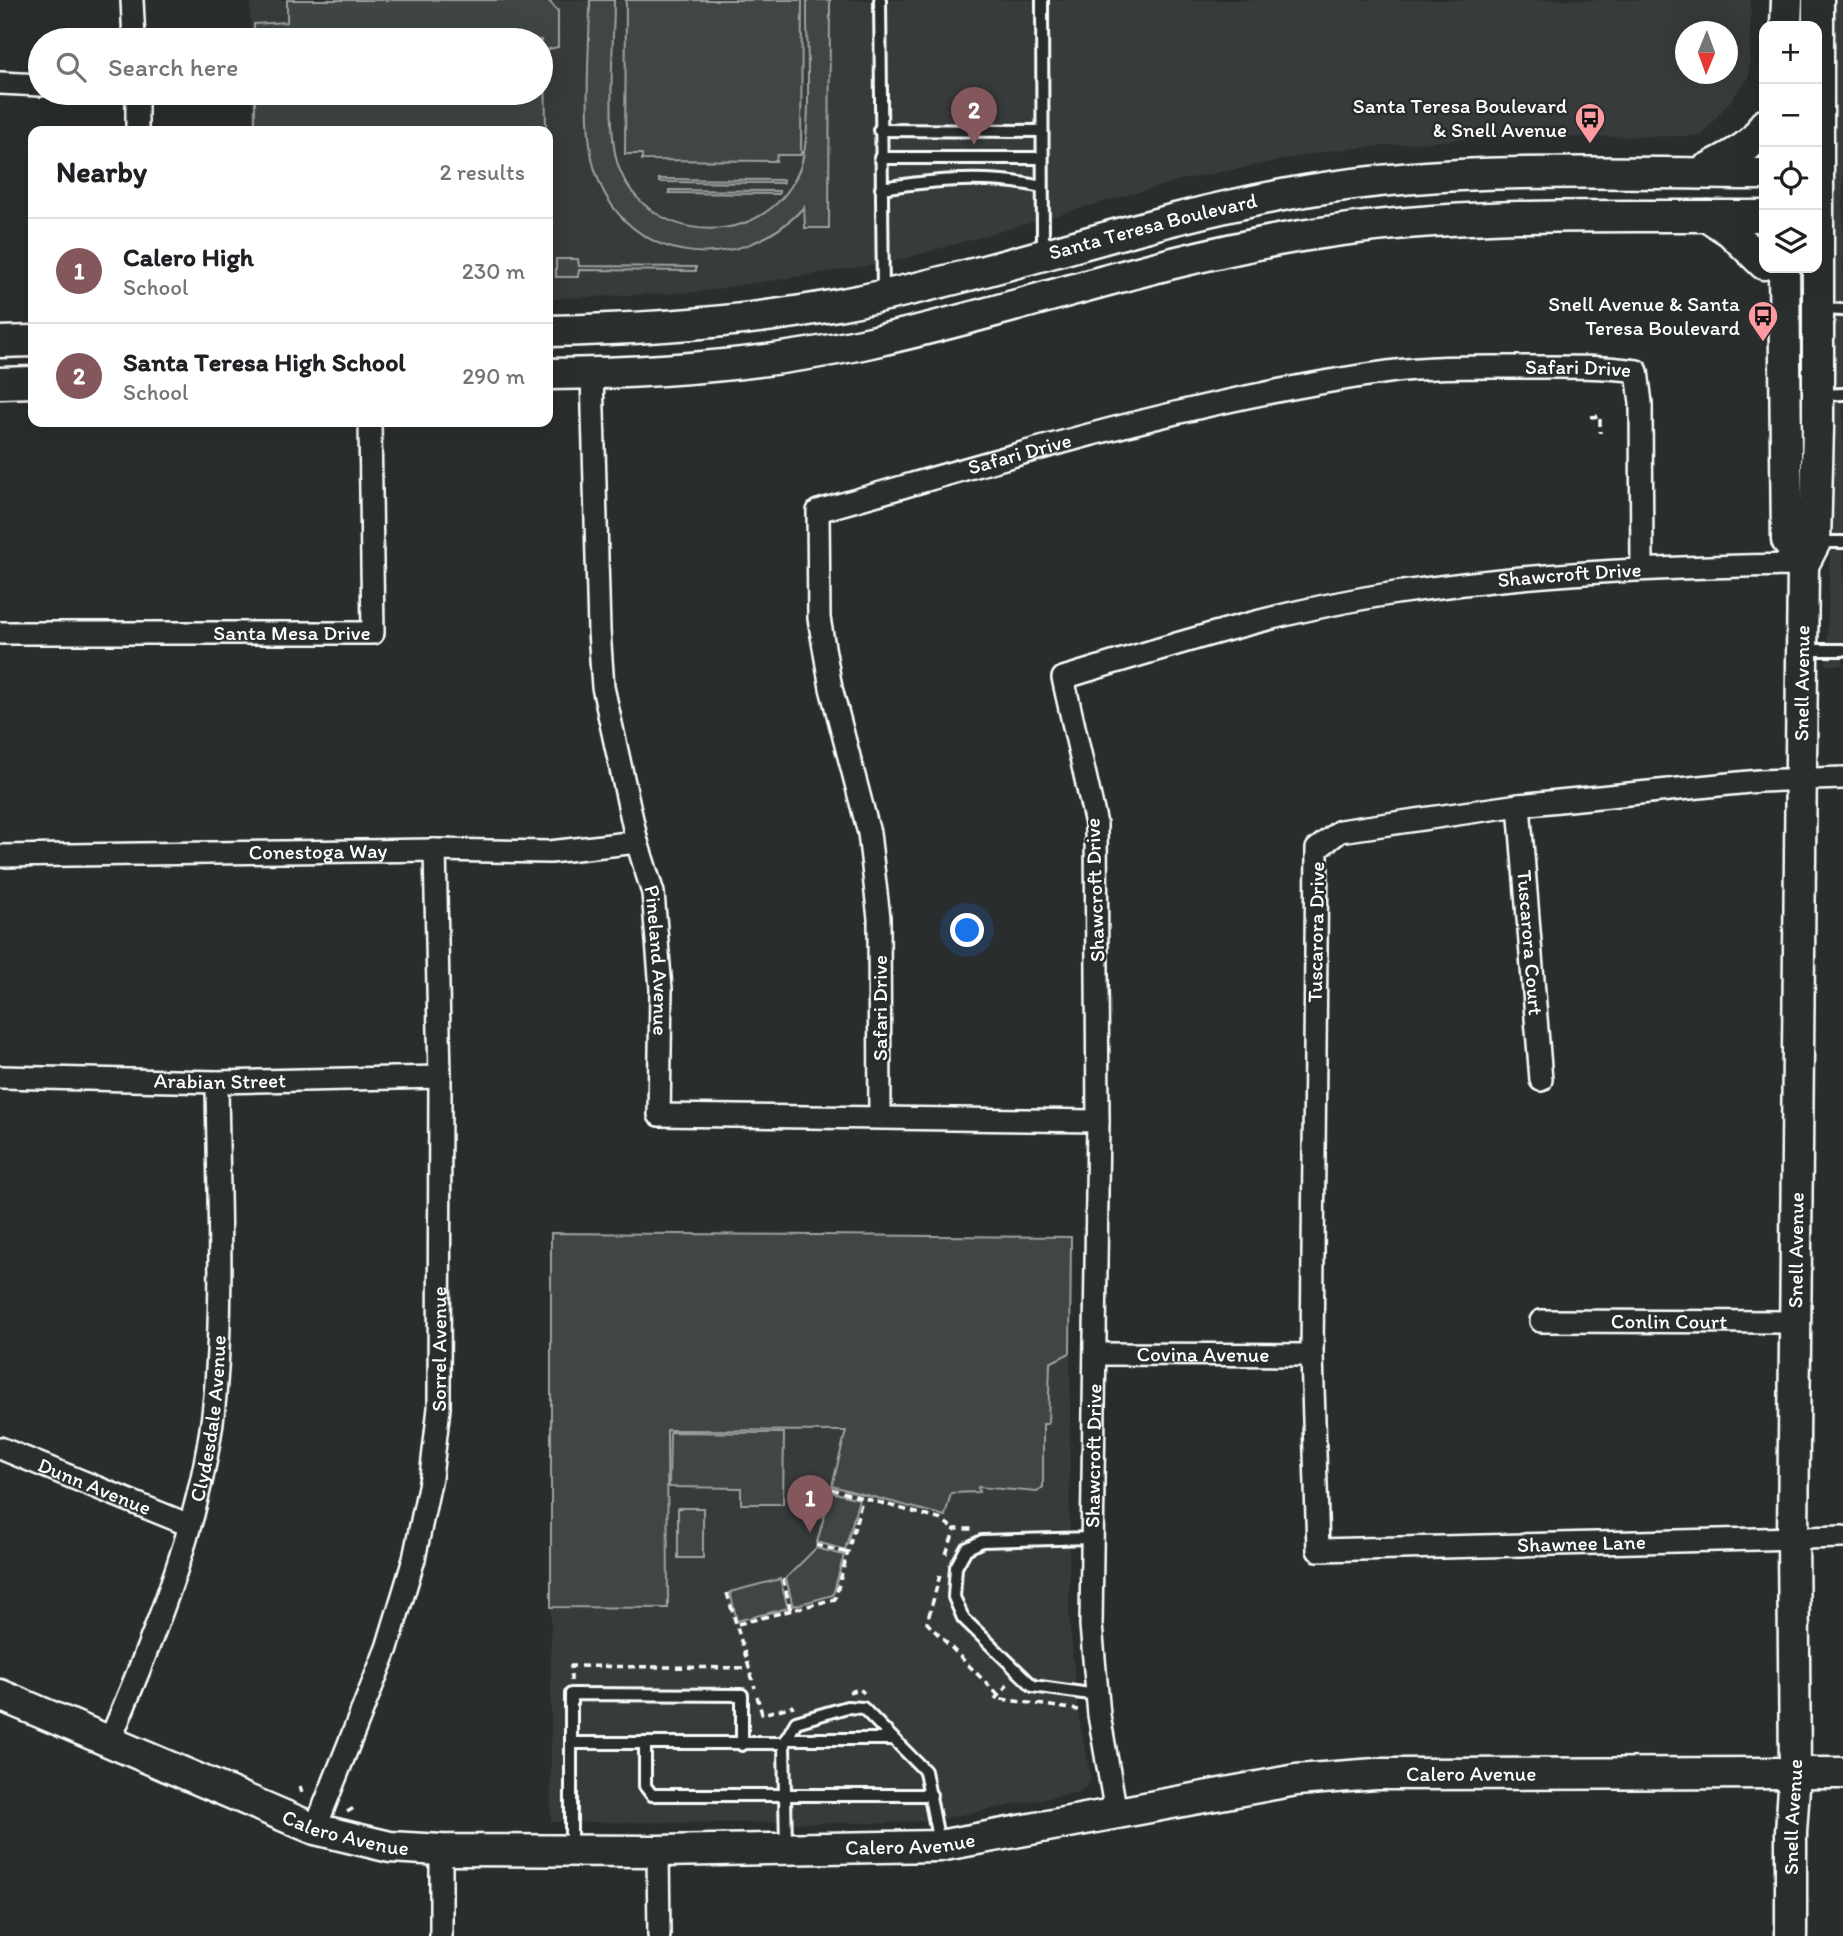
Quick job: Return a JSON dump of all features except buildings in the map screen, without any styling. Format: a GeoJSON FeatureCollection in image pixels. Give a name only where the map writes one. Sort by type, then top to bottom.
{"type":"FeatureCollection","features":[{"type":"Feature","properties":{"kind":"main road"},"geometry":{"type":"LineString","coordinates":[[1786,21],[1787,0]]}},
{"type":"Feature","properties":{"kind":"main road","name":"Snell Avenue"},"geometry":{"type":"LineString","coordinates":[[1818,0],[1818,84]]}},
{"type":"Feature","properties":{"kind":"main road"},"geometry":{"type":"LineString","coordinates":[[1822,99],[1831,120],[1843,136]]}},
{"type":"Feature","properties":{"kind":"main road","name":"Snell Avenue"},"geometry":{"type":"LineString","coordinates":[[1791,1936],[1791,1832],[1795,1773],[1793,1537],[1801,650],[1830,395],[1826,174],[1822,132]]}},
{"type":"Feature","properties":{"kind":"main road"},"geometry":{"type":"LineString","coordinates":[[1699,173],[1746,147],[1759,136]]}},
{"type":"Feature","properties":{"kind":"main road","name":"Santa Teresa Boulevard"},"geometry":{"type":"LineString","coordinates":[[553,331],[718,323],[883,295],[1242,203],[1360,183],[1514,173],[1759,174]]}},
{"type":"Feature","properties":{"kind":"main road","name":"Santa Teresa Boulevard"},"geometry":{"type":"LineString","coordinates":[[553,374],[592,374],[752,362],[859,344],[1197,257],[1347,229],[1485,216],[1759,216]]}},
{"type":"Feature","properties":{"kind":"main road"},"geometry":{"type":"LineString","coordinates":[[1707,216],[1730,232],[1759,259]]}},
{"type":"Feature","properties":{"kind":"main road"},"geometry":{"type":"LineString","coordinates":[[1827,303],[1843,249]]}},
{"type":"Feature","properties":{"kind":"main road"},"geometry":{"type":"LineString","coordinates":[[1770,273],[1785,312]]}},
{"type":"Feature","properties":{"kind":"main road","name":"Snell Avenue"},"geometry":{"type":"LineString","coordinates":[[1784,273],[1785,312],[1812,547]]}},
{"type":"Feature","properties":{"kind":"main road"},"geometry":{"type":"LineString","coordinates":[[0,342],[28,341]]}},
{"type":"Feature","properties":{"kind":"main road"},"geometry":{"type":"LineString","coordinates":[[0,383],[28,382]]}},
{"type":"Feature","properties":{"kind":"main road","name":"Calero Avenue"},"geometry":{"type":"LineString","coordinates":[[0,1695],[315,1829],[390,1847],[441,1850],[658,1851],[939,1846],[1296,1780],[1376,1774],[1843,1773]]}},
{"type":"Feature","properties":{"kind":"street"},"geometry":{"type":"LineString","coordinates":[[132,0],[133,28]]}},
{"type":"Feature","properties":{"kind":"street"},"geometry":{"type":"LineString","coordinates":[[0,83],[28,84]]}},
{"type":"Feature","properties":{"kind":"street"},"geometry":{"type":"LineString","coordinates":[[136,105],[137,126]]}},
{"type":"Feature","properties":{"kind":"street","name":"Safari Drive"},"geometry":{"type":"LineString","coordinates":[[880,1117],[879,918],[869,833],[831,688],[819,618],[818,511],[1139,421],[1279,390],[1390,372],[1479,367],[1604,366],[1637,370],[1641,403],[1642,568]]}},
{"type":"Feature","properties":{"kind":"street","name":"Pineland Avenue"},"geometry":{"type":"LineString","coordinates":[[592,374],[598,631],[603,687],[637,842],[653,893],[661,989],[659,1115],[1098,1121]]}},
{"type":"Feature","properties":{"kind":"street","name":"Santa Mesa Drive"},"geometry":{"type":"LineString","coordinates":[[0,633],[373,633],[370,427]]}},
{"type":"Feature","properties":{"kind":"street","name":"Shawcroft Drive"},"geometry":{"type":"LineString","coordinates":[[1116,1813],[1097,1695],[1091,1625],[1098,1121],[1096,824],[1062,678],[1242,625],[1396,593],[1642,568],[1812,547]]}},
{"type":"Feature","properties":{"kind":"street","name":"Tuscarora Drive"},"geometry":{"type":"LineString","coordinates":[[1318,1550],[1312,1355],[1317,849],[1340,831],[1519,805],[1843,778]]}},
{"type":"Feature","properties":{"kind":"street","name":"Tuscarora Court"},"geometry":{"type":"LineString","coordinates":[[1519,805],[1541,1080]]}},
{"type":"Feature","properties":{"kind":"street","name":"Conestoga Way"},"geometry":{"type":"LineString","coordinates":[[0,856],[436,850],[550,852],[637,842]]}},
{"type":"Feature","properties":{"kind":"street","name":"Sorrel Avenue"},"geometry":{"type":"LineString","coordinates":[[315,1829],[387,1648],[414,1559],[431,1477],[439,1408],[440,1077],[436,850]]}},
{"type":"Feature","properties":{"kind":"street","name":"Arabian Street"},"geometry":{"type":"LineString","coordinates":[[0,1077],[217,1082],[440,1077]]}},
{"type":"Feature","properties":{"kind":"street","name":"Clydesdale Avenue"},"geometry":{"type":"LineString","coordinates":[[110,1740],[174,1578],[205,1459],[215,1397],[218,1338],[217,1082]]}},
{"type":"Feature","properties":{"kind":"street","name":"Conlin Court"},"geometry":{"type":"LineString","coordinates":[[1541,1321],[1797,1322]]}},
{"type":"Feature","properties":{"kind":"street","name":"Covina Avenue"},"geometry":{"type":"LineString","coordinates":[[1095,1353],[1312,1355]]}},
{"type":"Feature","properties":{"kind":"street","name":"Dunn Avenue"},"geometry":{"type":"LineString","coordinates":[[0,1448],[189,1525]]}},
{"type":"Feature","properties":{"kind":"street","name":"Shawnee Lane"},"geometry":{"type":"LineString","coordinates":[[1318,1550],[1843,1537]]}},
{"type":"Feature","properties":{"kind":"street"},"geometry":{"type":"LineString","coordinates":[[441,1850],[441,1936]]}},
{"type":"Feature","properties":{"kind":"street"},"geometry":{"type":"LineString","coordinates":[[658,1851],[659,1936]]}},
{"type":"Feature","properties":{"kind":"lane"},"geometry":{"type":"LineString","coordinates":[[880,0],[879,130],[883,295]]}},
{"type":"Feature","properties":{"kind":"lane"},"geometry":{"type":"LineString","coordinates":[[1042,0],[1043,255]]}},
{"type":"Feature","properties":{"kind":"lane"},"geometry":{"type":"LineString","coordinates":[[879,130],[1042,131]]}},
{"type":"Feature","properties":{"kind":"lane"},"geometry":{"type":"LineString","coordinates":[[880,158],[1042,158]]}},
{"type":"Feature","properties":{"kind":"lane"},"geometry":{"type":"LineString","coordinates":[[881,188],[946,180],[1012,181],[1042,187]]}},
{"type":"Feature","properties":{"kind":"lane"},"geometry":{"type":"LineString","coordinates":[[1801,650],[1843,650]]}},
{"type":"Feature","properties":{"kind":"lane"},"geometry":{"type":"LineString","coordinates":[[1092,1538],[988,1539],[966,1549],[956,1567],[954,1597],[962,1618],[1033,1686],[1097,1695]]}},
{"type":"Feature","properties":{"kind":"lane"},"geometry":{"type":"LineString","coordinates":[[571,1851],[572,1694],[742,1695],[742,1745]]}},
{"type":"Feature","properties":{"kind":"lane"},"geometry":{"type":"LineString","coordinates":[[786,1849],[785,1741],[796,1722],[847,1707],[863,1709],[925,1771],[939,1846]]}},
{"type":"Feature","properties":{"kind":"lane"},"geometry":{"type":"LineString","coordinates":[[571,1743],[742,1745],[785,1741],[893,1739]]}},
{"type":"Feature","properties":{"kind":"lane"},"geometry":{"type":"LineString","coordinates":[[645,1744],[645,1786],[652,1795],[931,1795]]}},
{"type":"Feature","properties":{"kind":"path"},"geometry":{"type":"LineString","coordinates":[[1591,417],[1600,416],[1600,433]]}},
{"type":"Feature","properties":{"kind":"path"},"geometry":{"type":"LineString","coordinates":[[831,1489],[862,1500],[942,1520],[955,1529],[979,1528]]}},
{"type":"Feature","properties":{"kind":"path"},"geometry":{"type":"LineString","coordinates":[[738,1624],[835,1599],[862,1500]]}},
{"type":"Feature","properties":{"kind":"path"},"geometry":{"type":"LineString","coordinates":[[955,1529],[927,1623],[997,1697],[1082,1710]]}},
{"type":"Feature","properties":{"kind":"path"},"geometry":{"type":"LineString","coordinates":[[816,1545],[848,1553]]}},
{"type":"Feature","properties":{"kind":"path"},"geometry":{"type":"LineString","coordinates":[[783,1578],[791,1611]]}},
{"type":"Feature","properties":{"kind":"path"},"geometry":{"type":"LineString","coordinates":[[572,1694],[571,1666],[750,1668]]}},
{"type":"Feature","properties":{"kind":"path"},"geometry":{"type":"LineString","coordinates":[[997,1697],[1019,1673]]}},
{"type":"Feature","properties":{"kind":"path"},"geometry":{"type":"LineString","coordinates":[[300,1786],[302,1793]]}},
{"type":"Feature","properties":{"kind":"path"},"geometry":{"type":"LineString","coordinates":[[347,1812],[354,1808]]}},
{"type":"Feature","properties":{"kind":"shaded area"},"geometry":{"type":"Polygon","coordinates":[[[250,0],[1751,0],[1749,78],[1701,136],[1473,138],[1328,151],[1181,180],[892,262],[697,292],[553,299],[553,126],[253,126],[252,105],[553,105],[553,28],[251,28],[250,0]]]}},
{"type":"Feature","properties":{"kind":"shaded area"},"geometry":{"type":"Polygon","coordinates":[[[287,0],[548,0],[558,11],[558,47],[553,48],[553,28],[254,28],[254,24],[287,22],[287,0]]]}},
{"type":"Feature","properties":{"kind":"shaded area"},"geometry":{"type":"Polygon","coordinates":[[[590,0],[614,0],[611,108],[618,165],[633,193],[655,213],[681,225],[710,229],[738,225],[764,213],[786,193],[801,165],[808,107],[807,0],[830,0],[829,228],[805,228],[804,207],[778,229],[749,244],[718,252],[687,251],[658,243],[631,227],[610,202],[595,170],[591,153],[588,110],[590,0]]]}},
{"type":"Feature","properties":{"kind":"shaded area"},"geometry":{"type":"Polygon","coordinates":[[[626,0],[802,0],[801,155],[777,155],[776,161],[642,160],[642,154],[625,154],[626,0]]]}},
{"type":"Feature","properties":{"kind":"shaded area"},"geometry":{"type":"Polygon","coordinates":[[[1831,0],[1843,0],[1843,665],[1826,665],[1835,418],[1831,0]]]}},
{"type":"Feature","properties":{"kind":"shaded area"},"geometry":{"type":"Polygon","coordinates":[[[255,105],[546,105],[546,126],[255,126],[255,105]]]}},
{"type":"Feature","properties":{"kind":"shaded area"},"geometry":{"type":"Polygon","coordinates":[[[659,179],[783,180],[783,183],[659,182],[659,179]]]}},
{"type":"Feature","properties":{"kind":"shaded area"},"geometry":{"type":"Polygon","coordinates":[[[669,190],[779,191],[779,194],[669,193],[669,190]]]}},
{"type":"Feature","properties":{"kind":"shaded area"},"geometry":{"type":"Polygon","coordinates":[[[556,259],[578,259],[579,266],[696,267],[696,271],[579,270],[578,277],[556,277],[556,259]]]}},
{"type":"Feature","properties":{"kind":"shaded area"},"geometry":{"type":"Polygon","coordinates":[[[551,1233],[1071,1237],[1069,1614],[1078,1713],[1091,1778],[1088,1786],[1079,1792],[935,1820],[883,1823],[551,1822],[551,1233]]]}},
{"type":"Feature","properties":{"kind":"shaded area"},"geometry":{"type":"Polygon","coordinates":[[[551,1233],[1071,1237],[1070,1353],[1050,1363],[1048,1424],[1043,1424],[1043,1487],[1037,1492],[978,1487],[979,1492],[951,1493],[945,1516],[832,1486],[846,1431],[667,1430],[668,1608],[551,1607],[551,1233]]]}},
{"type":"Feature","properties":{"kind":"shaded area"},"geometry":{"type":"Polygon","coordinates":[[[670,1432],[784,1433],[783,1504],[741,1504],[741,1488],[669,1487],[670,1432]]]}},
{"type":"Feature","properties":{"kind":"shaded area"},"geometry":{"type":"Polygon","coordinates":[[[831,1492],[859,1499],[845,1550],[817,1542],[831,1492]]]}},
{"type":"Feature","properties":{"kind":"shaded area"},"geometry":{"type":"Polygon","coordinates":[[[678,1508],[703,1508],[703,1558],[678,1558],[678,1508]]]}},
{"type":"Feature","properties":{"kind":"shaded area"},"geometry":{"type":"Polygon","coordinates":[[[816,1548],[844,1555],[833,1595],[793,1606],[786,1578],[816,1548]]]}},
{"type":"Feature","properties":{"kind":"shaded area"},"geometry":{"type":"Polygon","coordinates":[[[780,1579],[788,1608],[737,1621],[730,1592],[780,1579]]]}},
{"type":"Feature","properties":{"kind":"place","name":"Santa Teresa High School"},"geometry":{"type":"Point","coordinates":[974,145]}},
{"type":"Feature","properties":{"kind":"place","name":"Santa Teresa Boulevard & Snell Avenue"},"geometry":{"type":"Point","coordinates":[1590,145]}},
{"type":"Feature","properties":{"kind":"place","name":"Snell Avenue & Santa Teresa Boulevard"},"geometry":{"type":"Point","coordinates":[1763,343]}},
{"type":"Feature","properties":{"kind":"place","name":"Calero High"},"geometry":{"type":"Point","coordinates":[810,1533]}}]}
